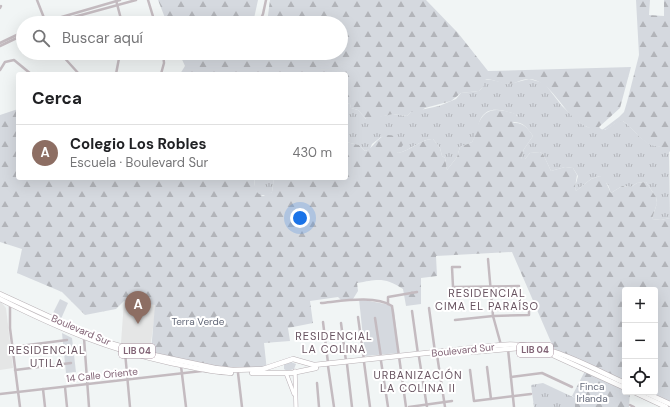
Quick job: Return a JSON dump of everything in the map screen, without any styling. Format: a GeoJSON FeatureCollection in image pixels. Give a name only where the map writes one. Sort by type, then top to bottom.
{"type":"FeatureCollection","features":[{"type":"Feature","properties":{"kind":"highway","name":"Boulevard Sur"},"geometry":{"type":"LineString","coordinates":[[0,294],[102,341],[143,352],[215,368],[233,370],[263,369],[283,362]]}},
{"type":"Feature","properties":{"kind":"highway","name":"Boulevard Sur"},"geometry":{"type":"LineString","coordinates":[[0,299],[84,338],[125,352],[205,370],[238,373],[285,372]]}},
{"type":"Feature","properties":{"kind":"highway","name":"Boulevard Sur"},"geometry":{"type":"LineString","coordinates":[[296,371],[328,365],[364,361],[531,345],[551,350],[622,382]]}},
{"type":"Feature","properties":{"kind":"highway","name":"Boulevard Sur"},"geometry":{"type":"LineString","coordinates":[[501,347],[525,348],[552,354],[622,387]]}},
{"type":"Feature","properties":{"kind":"highway","name":"Boulevard Sur"},"geometry":{"type":"LineString","coordinates":[[294,360],[312,365],[328,365]]}},
{"type":"Feature","properties":{"kind":"highway","name":"LIB 04"},"geometry":{"type":"LineString","coordinates":[[283,362],[294,360]]}},
{"type":"Feature","properties":{"kind":"highway"},"geometry":{"type":"LineString","coordinates":[[294,360],[299,365],[296,371]]}},
{"type":"Feature","properties":{"kind":"highway"},"geometry":{"type":"LineString","coordinates":[[283,362],[281,366],[285,372]]}},
{"type":"Feature","properties":{"kind":"highway","name":"LIB 04"},"geometry":{"type":"LineString","coordinates":[[285,372],[296,371]]}},
{"type":"Feature","properties":{"kind":"highway"},"geometry":{"type":"LineString","coordinates":[[640,395],[666,407]]}},
{"type":"Feature","properties":{"kind":"highway"},"geometry":{"type":"LineString","coordinates":[[650,395],[670,404]]}},
{"type":"Feature","properties":{"kind":"street"},"geometry":{"type":"LineString","coordinates":[[37,0],[44,16]]}},
{"type":"Feature","properties":{"kind":"street"},"geometry":{"type":"LineString","coordinates":[[66,16],[120,0]]}},
{"type":"Feature","properties":{"kind":"street"},"geometry":{"type":"LineString","coordinates":[[77,16],[136,0]]}},
{"type":"Feature","properties":{"kind":"street"},"geometry":{"type":"LineString","coordinates":[[148,0],[152,16]]}},
{"type":"Feature","properties":{"kind":"street"},"geometry":{"type":"LineString","coordinates":[[262,16],[266,0]]}},
{"type":"Feature","properties":{"kind":"street"},"geometry":{"type":"LineString","coordinates":[[116,1],[120,16]]}},
{"type":"Feature","properties":{"kind":"street"},"geometry":{"type":"LineString","coordinates":[[0,43],[16,35]]}},
{"type":"Feature","properties":{"kind":"street"},"geometry":{"type":"LineString","coordinates":[[0,46],[16,38]]}},
{"type":"Feature","properties":{"kind":"street"},"geometry":{"type":"LineString","coordinates":[[0,70],[5,62],[14,60],[29,72]]}},
{"type":"Feature","properties":{"kind":"street"},"geometry":{"type":"LineString","coordinates":[[66,60],[77,72]]}},
{"type":"Feature","properties":{"kind":"street"},"geometry":{"type":"LineString","coordinates":[[116,72],[119,60]]}},
{"type":"Feature","properties":{"kind":"street"},"geometry":{"type":"LineString","coordinates":[[162,72],[164,60]]}},
{"type":"Feature","properties":{"kind":"street"},"geometry":{"type":"LineString","coordinates":[[488,259],[493,316],[501,347]]}},
{"type":"Feature","properties":{"kind":"street"},"geometry":{"type":"LineString","coordinates":[[460,267],[452,267],[453,287],[519,286]]}},
{"type":"Feature","properties":{"kind":"street"},"geometry":{"type":"LineString","coordinates":[[388,304],[390,296],[417,292]]}},
{"type":"Feature","properties":{"kind":"street"},"geometry":{"type":"LineString","coordinates":[[322,303],[359,299],[388,304],[393,308],[406,407]]}},
{"type":"Feature","properties":{"kind":"street"},"geometry":{"type":"LineString","coordinates":[[10,304],[12,347],[20,407]]}},
{"type":"Feature","properties":{"kind":"street"},"geometry":{"type":"LineString","coordinates":[[429,308],[445,407]]}},
{"type":"Feature","properties":{"kind":"street"},"geometry":{"type":"LineString","coordinates":[[412,311],[427,406]]}},
{"type":"Feature","properties":{"kind":"street"},"geometry":{"type":"LineString","coordinates":[[455,320],[493,316],[529,315],[529,311]]}},
{"type":"Feature","properties":{"kind":"street"},"geometry":{"type":"LineString","coordinates":[[358,317],[370,407]]}},
{"type":"Feature","properties":{"kind":"street"},"geometry":{"type":"LineString","coordinates":[[375,318],[388,407]]}},
{"type":"Feature","properties":{"kind":"street"},"geometry":{"type":"LineString","coordinates":[[323,322],[334,407]]}},
{"type":"Feature","properties":{"kind":"street"},"geometry":{"type":"LineString","coordinates":[[341,323],[352,407]]}},
{"type":"Feature","properties":{"kind":"street"},"geometry":{"type":"LineString","coordinates":[[84,338],[89,407]]}},
{"type":"Feature","properties":{"kind":"street"},"geometry":{"type":"LineString","coordinates":[[12,347],[68,340]]}},
{"type":"Feature","properties":{"kind":"street"},"geometry":{"type":"LineString","coordinates":[[508,348],[514,407]]}},
{"type":"Feature","properties":{"kind":"street"},"geometry":{"type":"LineString","coordinates":[[125,352],[130,407]]}},
{"type":"Feature","properties":{"kind":"street"},"geometry":{"type":"LineString","coordinates":[[15,370],[71,363]]}},
{"type":"Feature","properties":{"kind":"street"},"geometry":{"type":"LineString","coordinates":[[181,365],[186,407]]}},
{"type":"Feature","properties":{"kind":"street"},"geometry":{"type":"LineString","coordinates":[[488,367],[491,399]]}},
{"type":"Feature","properties":{"kind":"street","name":"14 Calle Oriente"},"geometry":{"type":"LineString","coordinates":[[0,394],[205,370]]}},
{"type":"Feature","properties":{"kind":"street"},"geometry":{"type":"LineString","coordinates":[[470,370],[473,401],[531,394]]}},
{"type":"Feature","properties":{"kind":"street"},"geometry":{"type":"LineString","coordinates":[[296,371],[296,407]]}},
{"type":"Feature","properties":{"kind":"street"},"geometry":{"type":"LineString","coordinates":[[285,372],[295,398]]}},
{"type":"Feature","properties":{"kind":"street"},"geometry":{"type":"LineString","coordinates":[[238,373],[242,407]]}},
{"type":"Feature","properties":{"kind":"street"},"geometry":{"type":"LineString","coordinates":[[511,377],[543,374],[572,387]]}},
{"type":"Feature","properties":{"kind":"street"},"geometry":{"type":"LineString","coordinates":[[317,383],[319,407]]}},
{"type":"Feature","properties":{"kind":"street"},"geometry":{"type":"LineString","coordinates":[[65,387],[67,407]]}},
{"type":"Feature","properties":{"kind":"street"},"geometry":{"type":"LineString","coordinates":[[43,389],[45,407]]}},
{"type":"Feature","properties":{"kind":"street"},"geometry":{"type":"LineString","coordinates":[[409,407],[427,406],[443,401],[452,401]]}},
{"type":"Feature","properties":{"kind":"street"},"geometry":{"type":"LineString","coordinates":[[630,405],[634,407]]}},
{"type":"Feature","properties":{"kind":"shaded area"},"geometry":{"type":"Polygon","coordinates":[[[0,301],[6,308],[13,368],[0,370],[0,301]]]}},
{"type":"Feature","properties":{"kind":"shaded area"},"geometry":{"type":"Polygon","coordinates":[[[124,301],[156,305],[150,350],[121,343],[124,301]]]}},
{"type":"Feature","properties":{"kind":"green space"},"geometry":{"type":"Polygon","coordinates":[[[158,0],[258,0],[255,16],[164,16],[158,0]]]}},
{"type":"Feature","properties":{"kind":"green space"},"geometry":{"type":"Polygon","coordinates":[[[270,0],[426,0],[458,33],[488,71],[631,67],[620,108],[599,127],[602,130],[599,130],[584,126],[574,118],[550,90],[537,81],[529,79],[508,84],[485,80],[479,91],[461,93],[451,101],[425,108],[420,112],[411,112],[407,116],[393,114],[367,120],[358,110],[351,108],[350,104],[348,104],[348,72],[181,72],[185,66],[182,60],[348,60],[348,16],[268,16],[270,0]]]}},
{"type":"Feature","properties":{"kind":"green space"},"geometry":{"type":"Polygon","coordinates":[[[636,0],[650,0],[649,15],[664,16],[664,0],[670,0],[670,152],[664,148],[647,143],[623,121],[617,122],[609,128],[602,130],[624,112],[639,55],[636,0]]]}},
{"type":"Feature","properties":{"kind":"green space"},"geometry":{"type":"Polygon","coordinates":[[[529,79],[544,83],[562,106],[580,123],[587,127],[605,130],[618,121],[623,121],[648,143],[664,147],[669,150],[670,218],[661,220],[652,219],[657,203],[656,197],[646,182],[637,183],[631,187],[622,186],[611,193],[608,185],[600,176],[591,179],[576,191],[575,187],[578,176],[573,168],[565,167],[551,171],[543,154],[540,152],[530,153],[525,159],[521,159],[524,149],[533,136],[523,124],[513,122],[517,115],[503,110],[488,111],[484,114],[472,142],[460,147],[457,157],[447,170],[445,158],[442,156],[440,148],[433,139],[425,140],[398,153],[396,152],[402,145],[402,141],[392,136],[381,137],[372,144],[370,149],[365,151],[359,145],[348,142],[348,104],[350,104],[351,108],[358,110],[366,119],[393,114],[407,116],[411,112],[439,106],[456,99],[461,93],[479,91],[482,88],[484,80],[492,80],[509,84],[529,79]]]}},
{"type":"Feature","properties":{"kind":"green space","name":"Terra Verde"},"geometry":{"type":"Polygon","coordinates":[[[16,110],[16,180],[255,180],[255,186],[258,193],[263,196],[272,192],[274,180],[348,180],[348,142],[359,145],[365,151],[383,136],[388,135],[402,140],[403,145],[397,153],[407,150],[425,140],[433,139],[440,148],[442,156],[445,158],[447,170],[457,157],[460,147],[472,142],[480,120],[484,115],[493,110],[504,111],[516,114],[517,117],[513,123],[520,123],[525,126],[533,136],[524,149],[521,159],[525,159],[530,153],[540,152],[543,154],[551,171],[565,167],[573,168],[577,175],[575,187],[576,191],[591,179],[600,176],[604,178],[611,193],[622,186],[631,187],[637,183],[646,182],[656,197],[657,203],[652,219],[661,220],[670,218],[670,402],[654,395],[658,395],[658,287],[622,287],[622,381],[554,349],[512,252],[436,256],[437,276],[421,278],[421,304],[406,306],[403,289],[391,282],[381,280],[357,283],[358,291],[353,299],[341,300],[338,297],[310,301],[313,323],[288,328],[290,341],[264,343],[267,371],[215,367],[151,352],[155,305],[124,301],[116,309],[85,315],[62,292],[17,273],[22,249],[0,242],[0,115],[16,110]]]}},
{"type":"Feature","properties":{"kind":"green space"},"geometry":{"type":"Polygon","coordinates":[[[255,180],[274,180],[272,192],[268,195],[259,195],[255,189],[255,180]]]}},
{"type":"Feature","properties":{"kind":"green space"},"geometry":{"type":"Polygon","coordinates":[[[60,299],[68,303],[61,319],[52,315],[60,299]]]}},
{"type":"Feature","properties":{"kind":"green space"},"geometry":{"type":"Polygon","coordinates":[[[359,299],[390,305],[394,310],[399,353],[365,356],[359,299]]]}},
{"type":"Feature","properties":{"kind":"green space"},"geometry":{"type":"Polygon","coordinates":[[[62,333],[72,338],[76,372],[66,373],[62,333]]]}},
{"type":"Feature","properties":{"kind":"green space"},"geometry":{"type":"Polygon","coordinates":[[[291,362],[296,364],[294,369],[287,371],[284,369],[284,364],[291,362]]]}},
{"type":"Feature","properties":{"kind":"green space","name":"Finca Irlanda"},"geometry":{"type":"Polygon","coordinates":[[[585,371],[622,388],[622,395],[630,395],[629,407],[575,407],[575,398],[572,396],[585,371]]]}},
{"type":"Feature","properties":{"kind":"green space"},"geometry":{"type":"Polygon","coordinates":[[[543,383],[575,398],[575,407],[534,407],[531,385],[543,383]]]}},
{"type":"Feature","properties":{"kind":"place","name":"Colegio Los Robles"},"geometry":{"type":"Point","coordinates":[138,324]}},
{"type":"Feature","properties":{"kind":"district","name":"RESIDENCIAL CIMA EL PARAÍSO"},"geometry":{"type":"Point","coordinates":[487,299]}},
{"type":"Feature","properties":{"kind":"district","name":"RESIDENCIAL LA COLINA"},"geometry":{"type":"Point","coordinates":[334,342]}},
{"type":"Feature","properties":{"kind":"district","name":"RESIDENCIAL UTILA"},"geometry":{"type":"Point","coordinates":[47,356]}},
{"type":"Feature","properties":{"kind":"district","name":"URBANIZACIÓN LA COLINA II"},"geometry":{"type":"Point","coordinates":[418,381]}}]}
